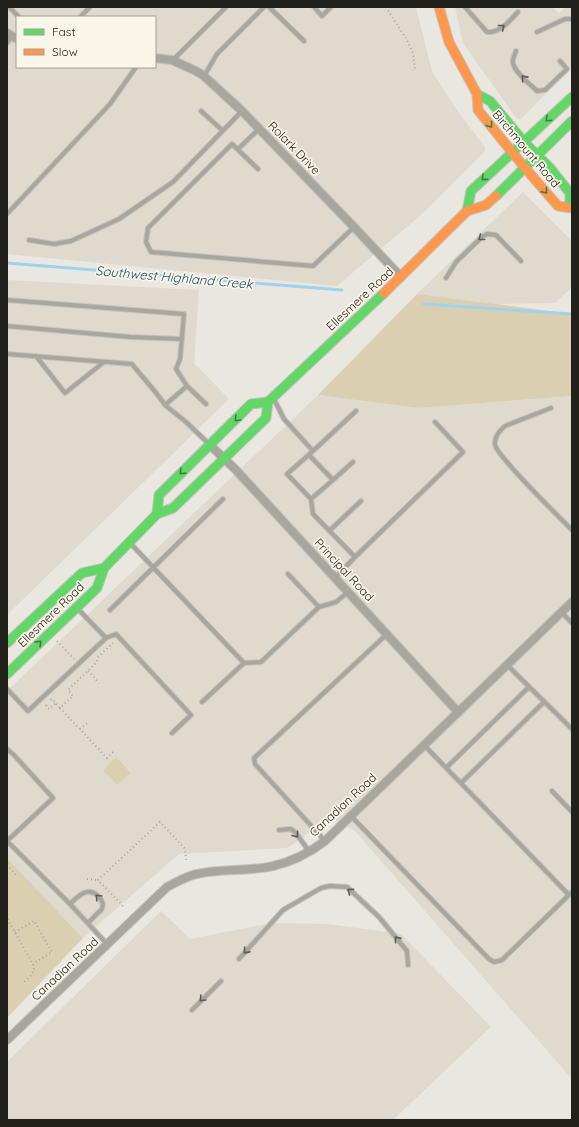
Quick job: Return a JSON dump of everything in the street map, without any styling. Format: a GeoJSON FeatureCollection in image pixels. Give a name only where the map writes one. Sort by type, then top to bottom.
{"type":"FeatureCollection","features":[{"type":"Feature","properties":{"kind":"main road","name":"Birchmount Road"},"geometry":{"type":"LineString","coordinates":[[439,7],[449,42],[477,94],[478,110],[558,206],[571,208],[570,193],[550,168],[524,142],[490,101],[477,94]]}},
{"type":"Feature","properties":{"kind":"main road"},"geometry":{"type":"LineString","coordinates":[[467,211],[470,191],[572,97]]}},
{"type":"Feature","properties":{"kind":"main road","name":"Ellesmere Road"},"geometry":{"type":"LineString","coordinates":[[7,674],[97,588],[104,568],[157,514],[173,508],[266,418],[270,399],[400,277],[467,211],[486,205],[572,121]]}},
{"type":"Feature","properties":{"kind":"main road"},"geometry":{"type":"LineString","coordinates":[[157,514],[159,495],[251,404],[270,399]]}},
{"type":"Feature","properties":{"kind":"main road","name":"Ellesmere Road"},"geometry":{"type":"LineString","coordinates":[[7,643],[82,573],[104,568]]}},
{"type":"Feature","properties":{"kind":"street","name":"Rolark Drive"},"geometry":{"type":"LineString","coordinates":[[156,58],[172,60],[204,76],[242,111],[400,277]]}},
{"type":"Feature","properties":{"kind":"street","name":"Principal Road"},"geometry":{"type":"LineString","coordinates":[[210,445],[224,458],[458,712]]}},
{"type":"Feature","properties":{"kind":"street","name":"Canadian Road"},"geometry":{"type":"LineString","coordinates":[[7,1040],[167,887],[181,879],[197,874],[257,869],[274,866],[299,858],[325,841],[572,602]]}},
{"type":"Feature","properties":{"kind":"lane"},"geometry":{"type":"LineString","coordinates":[[9,7],[18,16]]}},
{"type":"Feature","properties":{"kind":"lane"},"geometry":{"type":"LineString","coordinates":[[81,16],[90,7]]}},
{"type":"Feature","properties":{"kind":"lane"},"geometry":{"type":"LineString","coordinates":[[172,60],[226,7]]}},
{"type":"Feature","properties":{"kind":"lane"},"geometry":{"type":"LineString","coordinates":[[204,76],[217,54],[264,7]]}},
{"type":"Feature","properties":{"kind":"lane"},"geometry":{"type":"LineString","coordinates":[[268,7],[304,40]]}},
{"type":"Feature","properties":{"kind":"lane"},"geometry":{"type":"LineString","coordinates":[[314,7],[322,16],[331,7]]}},
{"type":"Feature","properties":{"kind":"lane"},"geometry":{"type":"LineString","coordinates":[[465,7],[487,32],[495,32],[518,12]]}},
{"type":"Feature","properties":{"kind":"lane"},"geometry":{"type":"LineString","coordinates":[[537,32],[565,19],[572,19]]}},
{"type":"Feature","properties":{"kind":"lane"},"geometry":{"type":"LineString","coordinates":[[516,51],[513,65],[536,91],[545,90],[567,69],[560,61]]}},
{"type":"Feature","properties":{"kind":"lane"},"geometry":{"type":"LineString","coordinates":[[7,214],[110,104],[135,68]]}},
{"type":"Feature","properties":{"kind":"lane"},"geometry":{"type":"LineString","coordinates":[[201,111],[222,130]]}},
{"type":"Feature","properties":{"kind":"lane"},"geometry":{"type":"LineString","coordinates":[[29,240],[54,244],[71,241],[119,219],[173,182],[242,111]]}},
{"type":"Feature","properties":{"kind":"lane"},"geometry":{"type":"LineString","coordinates":[[238,149],[259,130]]}},
{"type":"Feature","properties":{"kind":"lane"},"geometry":{"type":"LineString","coordinates":[[258,169],[232,144],[148,228],[146,242],[151,252],[313,266],[354,227]]}},
{"type":"Feature","properties":{"kind":"lane"},"geometry":{"type":"LineString","coordinates":[[446,278],[456,262],[487,234],[496,235],[521,261]]}},
{"type":"Feature","properties":{"kind":"lane"},"geometry":{"type":"LineString","coordinates":[[7,300],[184,314],[180,359],[176,369],[187,386],[206,404]]}},
{"type":"Feature","properties":{"kind":"lane"},"geometry":{"type":"LineString","coordinates":[[7,326],[182,340]]}},
{"type":"Feature","properties":{"kind":"lane"},"geometry":{"type":"LineString","coordinates":[[7,354],[132,364],[142,378],[153,388],[165,405],[186,422],[210,445]]}},
{"type":"Feature","properties":{"kind":"lane"},"geometry":{"type":"LineString","coordinates":[[36,356],[65,393],[104,362]]}},
{"type":"Feature","properties":{"kind":"lane"},"geometry":{"type":"LineString","coordinates":[[165,405],[187,386]]}},
{"type":"Feature","properties":{"kind":"lane"},"geometry":{"type":"LineString","coordinates":[[270,399],[284,419],[313,451]]}},
{"type":"Feature","properties":{"kind":"lane"},"geometry":{"type":"LineString","coordinates":[[551,408],[505,426],[501,429],[496,438],[496,446],[508,463],[572,530]]}},
{"type":"Feature","properties":{"kind":"lane"},"geometry":{"type":"LineString","coordinates":[[355,557],[313,514],[311,499],[287,474],[356,411]]}},
{"type":"Feature","properties":{"kind":"lane"},"geometry":{"type":"LineString","coordinates":[[335,578],[462,452],[435,422]]}},
{"type":"Feature","properties":{"kind":"lane"},"geometry":{"type":"LineString","coordinates":[[308,455],[333,480]]}},
{"type":"Feature","properties":{"kind":"lane"},"geometry":{"type":"LineString","coordinates":[[311,499],[353,462]]}},
{"type":"Feature","properties":{"kind":"lane"},"geometry":{"type":"LineString","coordinates":[[110,610],[223,499]]}},
{"type":"Feature","properties":{"kind":"lane"},"geometry":{"type":"LineString","coordinates":[[329,531],[361,501]]}},
{"type":"Feature","properties":{"kind":"lane"},"geometry":{"type":"LineString","coordinates":[[129,542],[244,663]]}},
{"type":"Feature","properties":{"kind":"lane"},"geometry":{"type":"LineString","coordinates":[[288,574],[319,607]]}},
{"type":"Feature","properties":{"kind":"lane"},"geometry":{"type":"LineString","coordinates":[[202,702],[244,663],[261,662],[319,607],[336,602],[348,592]]}},
{"type":"Feature","properties":{"kind":"lane"},"geometry":{"type":"LineString","coordinates":[[76,608],[106,638]]}},
{"type":"Feature","properties":{"kind":"lane"},"geometry":{"type":"LineString","coordinates":[[561,612],[572,623]]}},
{"type":"Feature","properties":{"kind":"lane"},"geometry":{"type":"LineString","coordinates":[[7,689],[28,711],[106,638],[116,634],[191,715],[172,733]]}},
{"type":"Feature","properties":{"kind":"lane"},"geometry":{"type":"LineString","coordinates":[[325,841],[255,764],[254,758],[387,634]]}},
{"type":"Feature","properties":{"kind":"lane"},"geometry":{"type":"LineString","coordinates":[[507,665],[572,729]]}},
{"type":"Feature","properties":{"kind":"lane"},"geometry":{"type":"LineString","coordinates":[[447,767],[529,688]]}},
{"type":"Feature","properties":{"kind":"lane"},"geometry":{"type":"LineString","coordinates":[[461,782],[544,702]]}},
{"type":"Feature","properties":{"kind":"lane"},"geometry":{"type":"LineString","coordinates":[[351,816],[489,959],[494,962],[502,960],[570,893],[424,745]]}},
{"type":"Feature","properties":{"kind":"lane"},"geometry":{"type":"LineString","coordinates":[[7,749],[53,798],[7,841],[108,944]]}},
{"type":"Feature","properties":{"kind":"lane"},"geometry":{"type":"LineString","coordinates":[[552,791],[572,812]]}},
{"type":"Feature","properties":{"kind":"lane"},"geometry":{"type":"LineString","coordinates":[[279,830],[291,829],[309,851]]}},
{"type":"Feature","properties":{"kind":"lane"},"geometry":{"type":"LineString","coordinates":[[239,959],[283,910],[321,888],[330,886],[347,887],[379,917],[407,951],[408,965]]}},
{"type":"Feature","properties":{"kind":"lane"},"geometry":{"type":"LineString","coordinates":[[70,904],[78,896],[87,892],[93,892],[100,898],[103,904],[102,909],[88,923]]}},
{"type":"Feature","properties":{"kind":"lane"},"geometry":{"type":"LineString","coordinates":[[192,1010],[221,981]]}},
{"type":"Feature","properties":{"kind":"path"},"geometry":{"type":"LineString","coordinates":[[386,7],[408,42],[413,53],[415,70]]}},
{"type":"Feature","properties":{"kind":"path"},"geometry":{"type":"LineString","coordinates":[[57,641],[76,660]]}},
{"type":"Feature","properties":{"kind":"path"},"geometry":{"type":"LineString","coordinates":[[60,708],[73,696],[68,690],[96,663],[98,657],[114,642]]}},
{"type":"Feature","properties":{"kind":"path"},"geometry":{"type":"LineString","coordinates":[[88,671],[99,683]]}},
{"type":"Feature","properties":{"kind":"path"},"geometry":{"type":"LineString","coordinates":[[56,703],[48,709],[46,705],[52,699],[56,703],[80,730],[107,758],[115,750]]}},
{"type":"Feature","properties":{"kind":"path"},"geometry":{"type":"LineString","coordinates":[[80,730],[89,722]]}},
{"type":"Feature","properties":{"kind":"path"},"geometry":{"type":"LineString","coordinates":[[98,880],[160,822],[185,849],[186,860]]}},
{"type":"Feature","properties":{"kind":"path"},"geometry":{"type":"LineString","coordinates":[[7,865],[17,876]]}},
{"type":"Feature","properties":{"kind":"path"},"geometry":{"type":"LineString","coordinates":[[87,879],[98,880],[123,906]]}},
{"type":"Feature","properties":{"kind":"path"},"geometry":{"type":"LineString","coordinates":[[7,915],[9,922],[34,970],[23,983]]}},
{"type":"Feature","properties":{"kind":"path"},"geometry":{"type":"LineString","coordinates":[[15,932],[34,921],[52,952],[32,964]]}},
{"type":"Feature","properties":{"kind":"shaded area"},"geometry":{"type":"Polygon","coordinates":[[[7,7],[416,7],[432,71],[456,109],[485,147],[485,151],[422,214],[337,286],[7,254],[7,7]]]}},
{"type":"Feature","properties":{"kind":"shaded area"},"geometry":{"type":"Polygon","coordinates":[[[455,7],[553,7],[559,13],[566,7],[569,7],[572,10],[572,67],[520,120],[514,115],[463,43],[455,7]]]}},
{"type":"Feature","properties":{"kind":"shaded area"},"geometry":{"type":"Polygon","coordinates":[[[523,192],[572,241],[572,287],[555,303],[496,304],[417,294],[523,192]]]}},
{"type":"Feature","properties":{"kind":"shaded area"},"geometry":{"type":"Polygon","coordinates":[[[7,280],[199,290],[194,363],[229,399],[7,615],[7,280]]]}},
{"type":"Feature","properties":{"kind":"shaded area"},"geometry":{"type":"Polygon","coordinates":[[[417,294],[572,314],[572,396],[418,408],[318,395],[417,294]]]}},
{"type":"Feature","properties":{"kind":"shaded area"},"geometry":{"type":"Polygon","coordinates":[[[318,395],[418,408],[572,396],[572,1079],[354,830],[332,818],[287,848],[179,854],[83,938],[7,858],[7,691],[318,395]]]}},
{"type":"Feature","properties":{"kind":"shaded area"},"geometry":{"type":"Polygon","coordinates":[[[116,757],[131,773],[117,785],[103,770],[116,757]]]}},
{"type":"Feature","properties":{"kind":"shaded area"},"geometry":{"type":"Polygon","coordinates":[[[7,858],[83,938],[7,1018],[7,858]]]}},
{"type":"Feature","properties":{"kind":"shaded area"},"geometry":{"type":"Polygon","coordinates":[[[161,911],[190,939],[272,923],[328,924],[401,934],[491,1027],[393,1120],[7,1120],[7,1062],[161,911]]]}},
{"type":"Feature","properties":{"kind":"waterway","name":"Southwest Highland Creek"},"geometry":{"type":"LineString","coordinates":[[7,263],[342,290]]}},
{"type":"Feature","properties":{"kind":"waterway","name":"Southwest Highland Creek"},"geometry":{"type":"LineString","coordinates":[[424,304],[572,314]]}},
{"type":"Feature","properties":{"kind":"traffic: fast"},"geometry":{"type":"LineString","coordinates":[[477,94],[490,101],[524,142],[550,168],[570,193],[570,207]]}},
{"type":"Feature","properties":{"kind":"traffic: fast"},"geometry":{"type":"LineString","coordinates":[[467,211],[471,191],[572,97]]}},
{"type":"Feature","properties":{"kind":"traffic: fast"},"geometry":{"type":"LineString","coordinates":[[496,196],[572,121]]}},
{"type":"Feature","properties":{"kind":"traffic: fast"},"geometry":{"type":"LineString","coordinates":[[157,514],[159,495],[251,404],[268,402],[384,293]]}},
{"type":"Feature","properties":{"kind":"traffic: fast"},"geometry":{"type":"LineString","coordinates":[[7,674],[97,588],[104,568],[157,514],[173,508],[266,418],[268,402]]}},
{"type":"Feature","properties":{"kind":"traffic: fast"},"geometry":{"type":"LineString","coordinates":[[7,643],[82,573],[104,568]]}},
{"type":"Feature","properties":{"kind":"traffic: slow"},"geometry":{"type":"LineString","coordinates":[[439,7],[449,42],[477,94],[478,110],[558,206],[572,208]]}},
{"type":"Feature","properties":{"kind":"traffic: slow"},"geometry":{"type":"LineString","coordinates":[[384,293],[467,211],[486,205],[496,196]]}}]}
